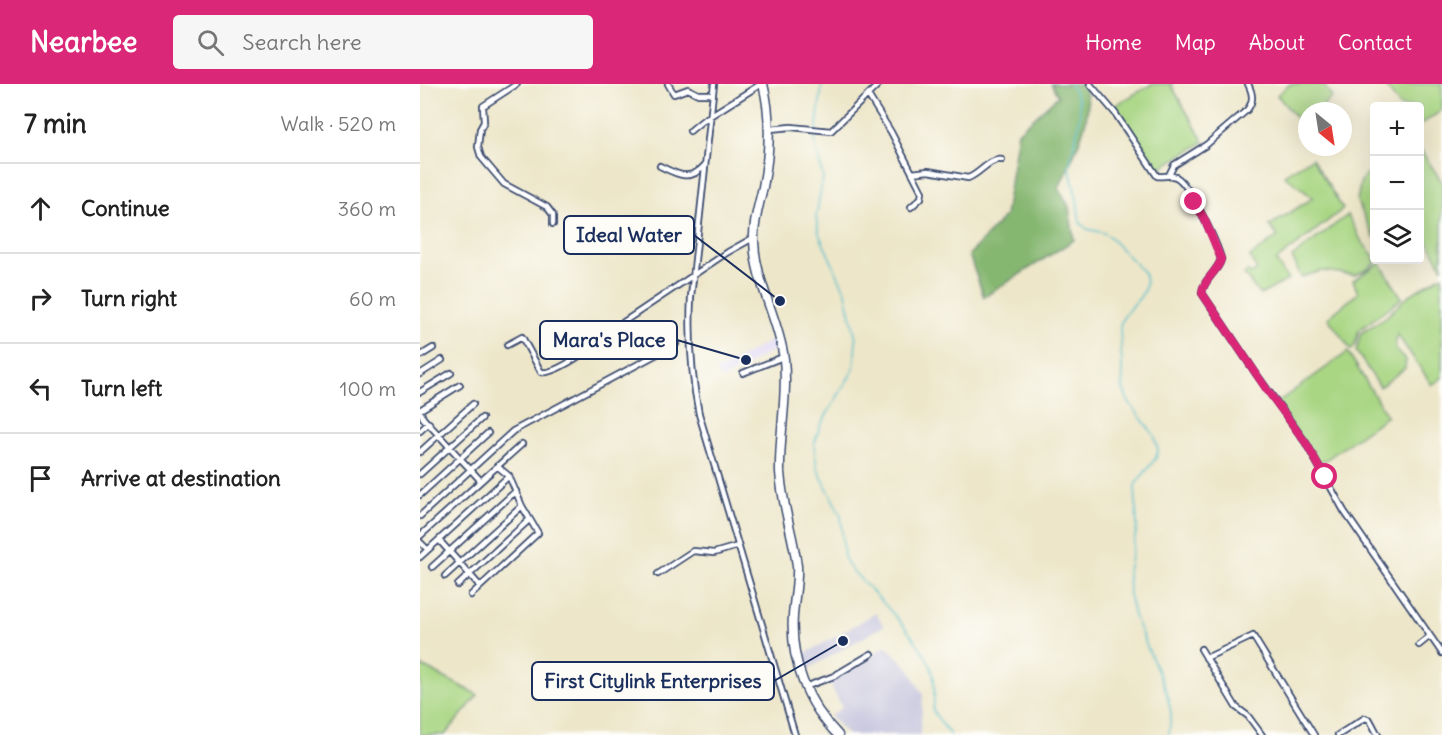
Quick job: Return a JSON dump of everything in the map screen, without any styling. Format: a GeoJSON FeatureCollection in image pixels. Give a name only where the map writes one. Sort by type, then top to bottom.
{"type":"FeatureCollection","features":[{"type":"Feature","properties":{"kind":"highway"},"geometry":{"type":"LineString","coordinates":[[762,84],[769,129],[768,159],[753,238],[758,270],[783,357],[785,387],[780,471],[784,511],[796,566],[794,645],[806,687],[820,715],[838,735]]}},
{"type":"Feature","properties":{"kind":"street"},"geometry":{"type":"LineString","coordinates":[[517,84],[483,106],[484,122],[480,129],[478,153],[504,184],[547,207],[553,215],[553,224]]}},
{"type":"Feature","properties":{"kind":"street"},"geometry":{"type":"LineString","coordinates":[[668,84],[674,94],[688,88],[698,94],[713,94]]}},
{"type":"Feature","properties":{"kind":"street"},"geometry":{"type":"LineString","coordinates":[[714,84],[689,332],[693,384],[699,414],[795,735]]}},
{"type":"Feature","properties":{"kind":"street"},"geometry":{"type":"LineString","coordinates":[[690,131],[762,84]]}},
{"type":"Feature","properties":{"kind":"street"},"geometry":{"type":"LineString","coordinates":[[769,129],[801,128],[826,131],[834,129],[879,84]]}},
{"type":"Feature","properties":{"kind":"street"},"geometry":{"type":"LineString","coordinates":[[1090,84],[1115,113],[1157,176],[1169,175],[1182,181],[1185,185],[1204,218],[1220,255],[1221,262],[1204,285],[1202,293],[1267,390],[1306,443],[1344,511],[1442,652]]}},
{"type":"Feature","properties":{"kind":"street"},"geometry":{"type":"LineString","coordinates":[[1169,175],[1174,165],[1206,145],[1247,110],[1252,103],[1248,84]]}},
{"type":"Feature","properties":{"kind":"street"},"geometry":{"type":"LineString","coordinates":[[868,95],[912,173],[922,196],[911,207]]}},
{"type":"Feature","properties":{"kind":"street"},"geometry":{"type":"LineString","coordinates":[[912,173],[928,171],[968,178],[994,160],[1002,160]]}},
{"type":"Feature","properties":{"kind":"street"},"geometry":{"type":"LineString","coordinates":[[660,166],[683,176],[698,172],[705,165]]}},
{"type":"Feature","properties":{"kind":"street"},"geometry":{"type":"LineString","coordinates":[[507,345],[522,337],[541,372],[549,373],[577,357],[613,332],[619,325],[753,238]]}},
{"type":"Feature","properties":{"kind":"street"},"geometry":{"type":"LineString","coordinates":[[420,516],[513,431],[676,344]]}},
{"type":"Feature","properties":{"kind":"street"},"geometry":{"type":"LineString","coordinates":[[420,356],[433,348]]}},
{"type":"Feature","properties":{"kind":"street"},"geometry":{"type":"LineString","coordinates":[[743,373],[783,357]]}},
{"type":"Feature","properties":{"kind":"street"},"geometry":{"type":"LineString","coordinates":[[420,374],[442,360]]}},
{"type":"Feature","properties":{"kind":"street"},"geometry":{"type":"LineString","coordinates":[[420,392],[451,373]]}},
{"type":"Feature","properties":{"kind":"street"},"geometry":{"type":"LineString","coordinates":[[460,386],[420,410],[439,435],[481,481]]}},
{"type":"Feature","properties":{"kind":"street"},"geometry":{"type":"LineString","coordinates":[[420,452],[473,404]]}},
{"type":"Feature","properties":{"kind":"street"},"geometry":{"type":"LineString","coordinates":[[420,474],[482,417]]}},
{"type":"Feature","properties":{"kind":"street"},"geometry":{"type":"LineString","coordinates":[[420,431],[429,423]]}},
{"type":"Feature","properties":{"kind":"street"},"geometry":{"type":"LineString","coordinates":[[420,495],[488,433]]}},
{"type":"Feature","properties":{"kind":"street"},"geometry":{"type":"LineString","coordinates":[[420,536],[522,444]]}},
{"type":"Feature","properties":{"kind":"street"},"geometry":{"type":"LineString","coordinates":[[471,594],[538,533],[529,520],[509,476],[497,466]]}},
{"type":"Feature","properties":{"kind":"street"},"geometry":{"type":"LineString","coordinates":[[420,557],[509,476]]}},
{"type":"Feature","properties":{"kind":"street"},"geometry":{"type":"LineString","coordinates":[[432,567],[516,491]]}},
{"type":"Feature","properties":{"kind":"street"},"geometry":{"type":"LineString","coordinates":[[445,576],[522,506]]}},
{"type":"Feature","properties":{"kind":"street"},"geometry":{"type":"LineString","coordinates":[[458,585],[529,520]]}},
{"type":"Feature","properties":{"kind":"street"},"geometry":{"type":"LineString","coordinates":[[439,540],[480,586]]}},
{"type":"Feature","properties":{"kind":"street"},"geometry":{"type":"LineString","coordinates":[[420,542],[428,550]]}},
{"type":"Feature","properties":{"kind":"street"},"geometry":{"type":"LineString","coordinates":[[658,574],[693,551],[714,553],[738,546]]}},
{"type":"Feature","properties":{"kind":"street"},"geometry":{"type":"LineString","coordinates":[[1206,658],[1253,636],[1314,735]]}},
{"type":"Feature","properties":{"kind":"street"},"geometry":{"type":"LineString","coordinates":[[1419,645],[1430,636]]}},
{"type":"Feature","properties":{"kind":"street"},"geometry":{"type":"LineString","coordinates":[[1201,649],[1236,707],[1248,716],[1262,735]]}},
{"type":"Feature","properties":{"kind":"street"},"geometry":{"type":"LineString","coordinates":[[806,687],[834,676],[871,654]]}},
{"type":"Feature","properties":{"kind":"street"},"geometry":{"type":"LineString","coordinates":[[1338,735],[1361,719],[1368,718],[1378,735]]}},
{"type":"Feature","properties":{"kind":"shaded area"},"geometry":{"type":"Polygon","coordinates":[[[774,339],[775,349],[722,380],[716,371],[774,339]]]}},
{"type":"Feature","properties":{"kind":"shaded area"},"geometry":{"type":"Polygon","coordinates":[[[876,613],[884,626],[806,670],[801,656],[876,613]]]}},
{"type":"Feature","properties":{"kind":"shaded area"},"geometry":{"type":"Polygon","coordinates":[[[886,646],[909,668],[923,695],[920,735],[848,735],[830,716],[842,708],[829,681],[886,646]]]}},
{"type":"Feature","properties":{"kind":"green space"},"geometry":{"type":"Polygon","coordinates":[[[1051,84],[1082,84],[1087,95],[1088,107],[1082,135],[1059,188],[1069,207],[1074,240],[984,297],[969,255],[1005,216],[1018,132],[1058,96],[1051,84]]]}},
{"type":"Feature","properties":{"kind":"green space"},"geometry":{"type":"Polygon","coordinates":[[[1152,84],[1173,84],[1171,85],[1204,142],[1155,171],[1114,106],[1152,84]]]}},
{"type":"Feature","properties":{"kind":"green space"},"geometry":{"type":"Polygon","coordinates":[[[1290,84],[1323,84],[1332,97],[1327,102],[1298,102],[1298,120],[1277,95],[1290,84]]]}},
{"type":"Feature","properties":{"kind":"green space"},"geometry":{"type":"Polygon","coordinates":[[[1384,84],[1442,84],[1442,110],[1424,122],[1424,102],[1397,102],[1384,84]]]}},
{"type":"Feature","properties":{"kind":"green space"},"geometry":{"type":"Polygon","coordinates":[[[1424,155],[1442,182],[1442,268],[1425,236],[1424,155]]]}},
{"type":"Feature","properties":{"kind":"green space"},"geometry":{"type":"Polygon","coordinates":[[[1312,158],[1343,209],[1276,261],[1288,280],[1260,295],[1244,274],[1247,271],[1251,274],[1257,270],[1250,257],[1278,236],[1269,226],[1313,198],[1284,175],[1312,158]]]}},
{"type":"Feature","properties":{"kind":"green space"},"geometry":{"type":"Polygon","coordinates":[[[1370,171],[1370,229],[1357,201],[1361,180],[1370,171]]]}},
{"type":"Feature","properties":{"kind":"green space"},"geometry":{"type":"Polygon","coordinates":[[[1348,215],[1362,242],[1370,251],[1370,264],[1374,264],[1355,275],[1322,271],[1301,277],[1292,257],[1348,215]]]}},
{"type":"Feature","properties":{"kind":"green space"},"geometry":{"type":"Polygon","coordinates":[[[1381,264],[1402,298],[1359,330],[1355,345],[1351,350],[1328,318],[1358,293],[1353,280],[1381,264]]]}},
{"type":"Feature","properties":{"kind":"green space"},"geometry":{"type":"Polygon","coordinates":[[[1442,275],[1442,378],[1432,385],[1397,334],[1395,349],[1406,360],[1405,368],[1380,387],[1356,351],[1361,333],[1386,317],[1408,296],[1442,275]]]}},
{"type":"Feature","properties":{"kind":"green space"},"geometry":{"type":"Polygon","coordinates":[[[1348,352],[1387,416],[1320,464],[1275,404],[1348,352]]]}},
{"type":"Feature","properties":{"kind":"green space"},"geometry":{"type":"Polygon","coordinates":[[[420,665],[478,695],[445,735],[420,735],[420,665]]]}},
{"type":"Feature","properties":{"kind":"waterway"},"geometry":{"type":"LineString","coordinates":[[822,84],[815,143],[823,177],[816,217],[819,234],[846,293],[856,339],[854,369],[820,426],[814,445],[817,468],[841,516],[844,557],[850,568],[898,619],[920,648],[933,674],[935,688],[933,711],[950,735]]}},
{"type":"Feature","properties":{"kind":"waterway"},"geometry":{"type":"LineString","coordinates":[[1070,84],[1078,99],[1080,110],[1069,166],[1080,223],[1087,229],[1104,233],[1110,237],[1144,273],[1146,282],[1142,295],[1127,312],[1120,326],[1123,388],[1128,401],[1154,435],[1158,450],[1156,458],[1135,485],[1137,527],[1128,571],[1129,594],[1134,616],[1167,693],[1171,713],[1169,735]]}},
{"type":"Feature","properties":{"kind":"place","name":"Ideal Water"},"geometry":{"type":"Point","coordinates":[780,301]}},
{"type":"Feature","properties":{"kind":"place","name":"Mara's Place"},"geometry":{"type":"Point","coordinates":[746,360]}},
{"type":"Feature","properties":{"kind":"place","name":"First Citylink Enterprises"},"geometry":{"type":"Point","coordinates":[843,641]}},
{"type":"Feature","properties":{"kind":"route"},"geometry":{"type":"LineString","coordinates":[[1194,202],[1204,218],[1221,259],[1219,266],[1204,285],[1202,293],[1267,390],[1306,443],[1325,477]]}}]}
